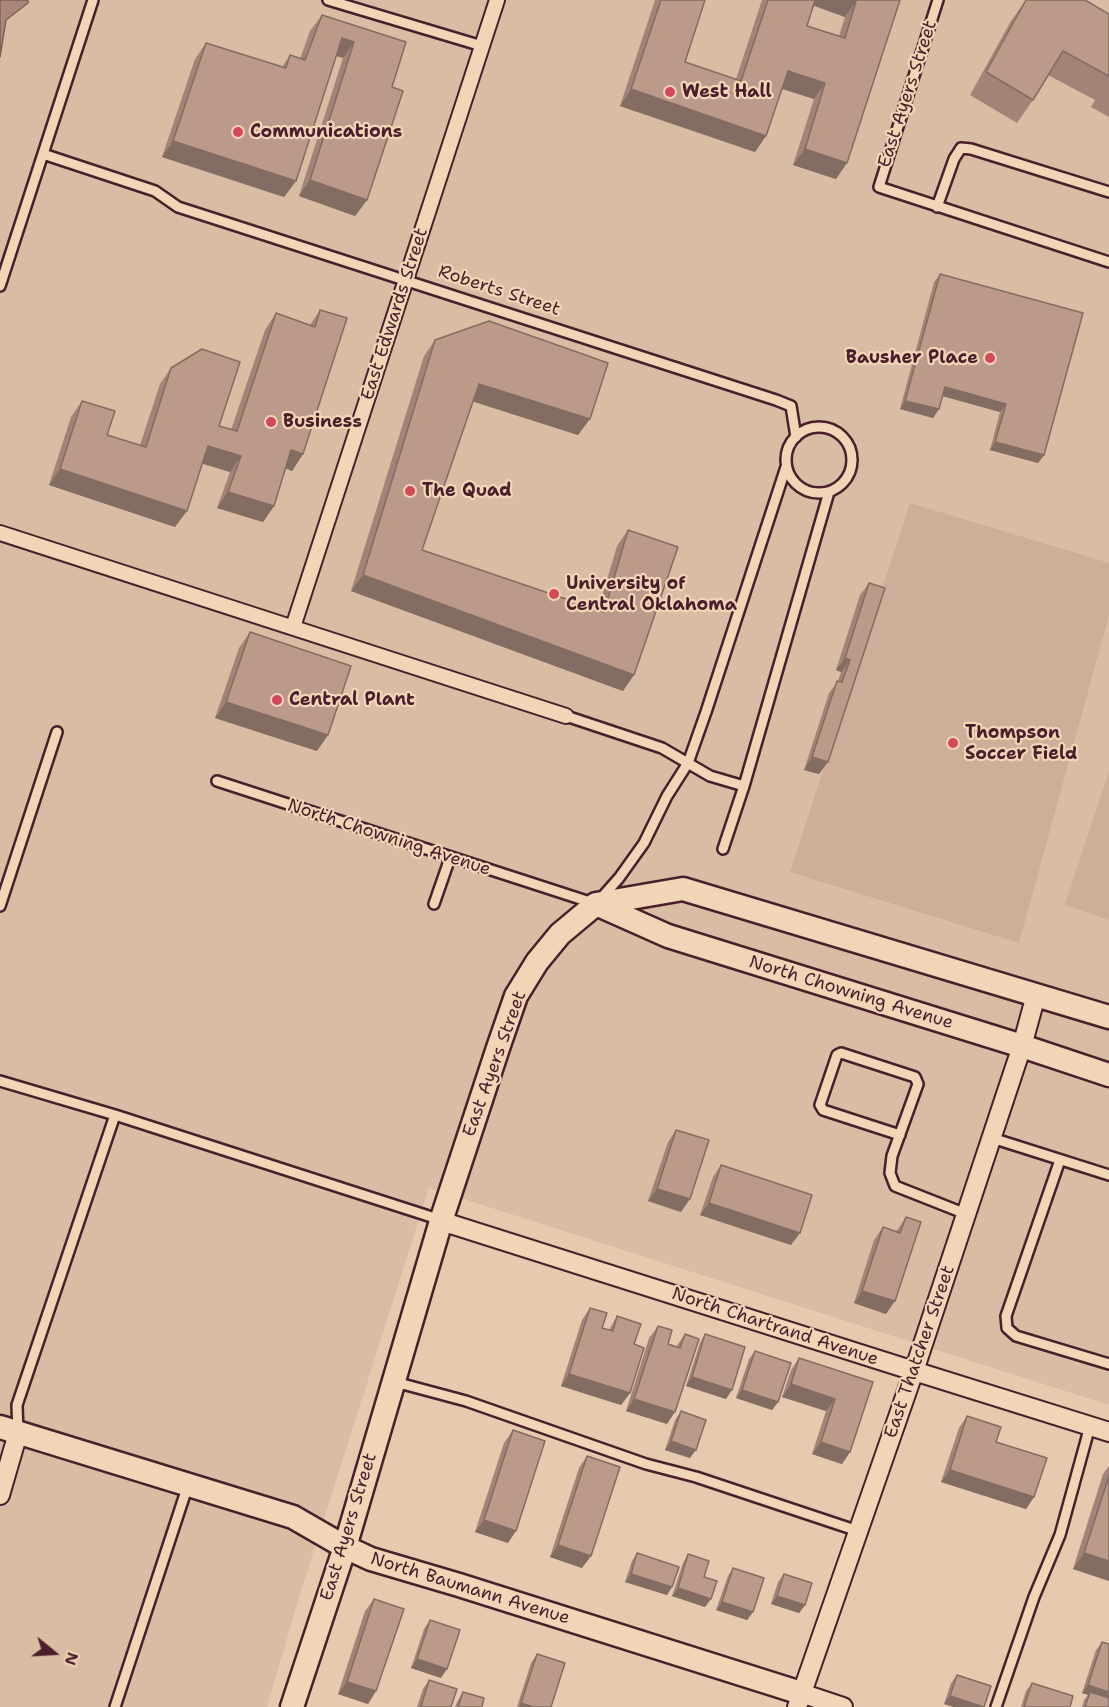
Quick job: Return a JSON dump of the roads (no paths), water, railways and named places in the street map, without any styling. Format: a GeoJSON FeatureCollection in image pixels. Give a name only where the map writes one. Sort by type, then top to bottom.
{"type":"FeatureCollection","features":[{"type":"Feature","properties":{"kind":"street","name":"East Edwards Street"},"geometry":{"type":"LineString","coordinates":[[293,627],[497,0]]}},
{"type":"Feature","properties":{"kind":"street"},"geometry":{"type":"LineString","coordinates":[[0,533],[566,716]]}},
{"type":"Feature","properties":{"kind":"street","name":"North Chowning Avenue"},"geometry":{"type":"LineString","coordinates":[[596,904],[683,889],[1109,1017]]}},
{"type":"Feature","properties":{"kind":"street","name":"North Chowning Avenue"},"geometry":{"type":"LineString","coordinates":[[596,904],[668,936],[1109,1075]]}},
{"type":"Feature","properties":{"kind":"street","name":"East Ayers Street"},"geometry":{"type":"LineString","coordinates":[[292,1707],[345,1547],[441,1221],[516,996],[537,962],[560,934],[596,904]]}},
{"type":"Feature","properties":{"kind":"street","name":"East Thatcher Street"},"geometry":{"type":"LineString","coordinates":[[799,1700],[914,1371],[1022,1046],[1036,995]]}},
{"type":"Feature","properties":{"kind":"street","name":"North Chartrand Avenue"},"geometry":{"type":"LineString","coordinates":[[441,1221],[1109,1432]]}},
{"type":"Feature","properties":{"kind":"street"},"geometry":{"type":"LineString","coordinates":[[0,1495],[9,1430]]}},
{"type":"Feature","properties":{"kind":"street","name":"North Baumann Avenue"},"geometry":{"type":"LineString","coordinates":[[9,1430],[293,1517],[371,1559],[459,1585],[799,1700],[843,1707]]}},
{"type":"Feature","properties":{"kind":"lane"},"geometry":{"type":"LineString","coordinates":[[0,286],[93,0]]}},
{"type":"Feature","properties":{"kind":"lane"},"geometry":{"type":"LineString","coordinates":[[328,0],[482,46]]}},
{"type":"Feature","properties":{"kind":"lane","name":"East Ayers Street"},"geometry":{"type":"LineString","coordinates":[[937,207],[879,187],[938,0]]}},
{"type":"Feature","properties":{"kind":"lane"},"geometry":{"type":"LineString","coordinates":[[1109,192],[971,149],[961,148],[954,159],[937,207],[1109,262]]}},
{"type":"Feature","properties":{"kind":"lane","name":"Roberts Street"},"geometry":{"type":"LineString","coordinates":[[43,154],[155,191],[178,207],[776,400],[791,406],[796,437]]}},
{"type":"Feature","properties":{"kind":"lane"},"geometry":{"type":"LineString","coordinates":[[815,427],[826,427],[845,438],[853,459],[851,470],[839,488],[818,494],[798,486],[790,477],[786,467],[789,446],[804,430],[815,427]]}},
{"type":"Feature","properties":{"kind":"lane","name":"East Ayers Street"},"geometry":{"type":"LineString","coordinates":[[596,904],[619,878],[644,843],[667,796],[688,763],[786,467]]}},
{"type":"Feature","properties":{"kind":"lane"},"geometry":{"type":"LineString","coordinates":[[723,849],[744,786],[829,492]]}},
{"type":"Feature","properties":{"kind":"lane"},"geometry":{"type":"LineString","coordinates":[[566,716],[662,748],[710,776],[744,786]]}},
{"type":"Feature","properties":{"kind":"lane"},"geometry":{"type":"LineString","coordinates":[[0,906],[57,732]]}},
{"type":"Feature","properties":{"kind":"lane","name":"North Chowning Avenue"},"geometry":{"type":"LineString","coordinates":[[217,781],[596,904]]}},
{"type":"Feature","properties":{"kind":"lane"},"geometry":{"type":"LineString","coordinates":[[434,904],[450,858]]}},
{"type":"Feature","properties":{"kind":"lane"},"geometry":{"type":"LineString","coordinates":[[900,1135],[823,1110],[820,1105],[837,1055],[841,1053],[915,1077],[918,1084],[900,1135],[892,1156],[890,1173],[895,1186],[966,1214]]}},
{"type":"Feature","properties":{"kind":"lane"},"geometry":{"type":"LineString","coordinates":[[0,1081],[115,1115],[441,1221]]}},
{"type":"Feature","properties":{"kind":"lane"},"geometry":{"type":"LineString","coordinates":[[9,1430],[115,1115]]}},
{"type":"Feature","properties":{"kind":"lane"},"geometry":{"type":"LineString","coordinates":[[992,1138],[1109,1176]]}},
{"type":"Feature","properties":{"kind":"lane"},"geometry":{"type":"LineString","coordinates":[[1060,1160],[1006,1316],[1007,1328],[1016,1336],[1109,1364]]}},
{"type":"Feature","properties":{"kind":"lane"},"geometry":{"type":"LineString","coordinates":[[393,1382],[466,1401],[613,1453],[696,1477],[858,1531]]}},
{"type":"Feature","properties":{"kind":"lane"},"geometry":{"type":"LineString","coordinates":[[996,1707],[1034,1597],[1060,1535],[1090,1426]]}},
{"type":"Feature","properties":{"kind":"lane"},"geometry":{"type":"LineString","coordinates":[[115,1707],[188,1485]]}},
{"type":"Feature","properties":{"kind":"place","name":"West Hall"},"geometry":{"type":"Point","coordinates":[670,92]}},
{"type":"Feature","properties":{"kind":"place","name":"Communications"},"geometry":{"type":"Point","coordinates":[238,132]}},
{"type":"Feature","properties":{"kind":"place","name":"Bausher Place"},"geometry":{"type":"Point","coordinates":[990,358]}},
{"type":"Feature","properties":{"kind":"place","name":"Business"},"geometry":{"type":"Point","coordinates":[271,422]}},
{"type":"Feature","properties":{"kind":"place","name":"The Quad"},"geometry":{"type":"Point","coordinates":[410,491]}},
{"type":"Feature","properties":{"kind":"place","name":"University of Central Oklahoma"},"geometry":{"type":"Point","coordinates":[554,594]}},
{"type":"Feature","properties":{"kind":"place","name":"Central Plant"},"geometry":{"type":"Point","coordinates":[277,700]}},
{"type":"Feature","properties":{"kind":"place","name":"Thompson Soccer Field"},"geometry":{"type":"Point","coordinates":[953,743]}}]}
